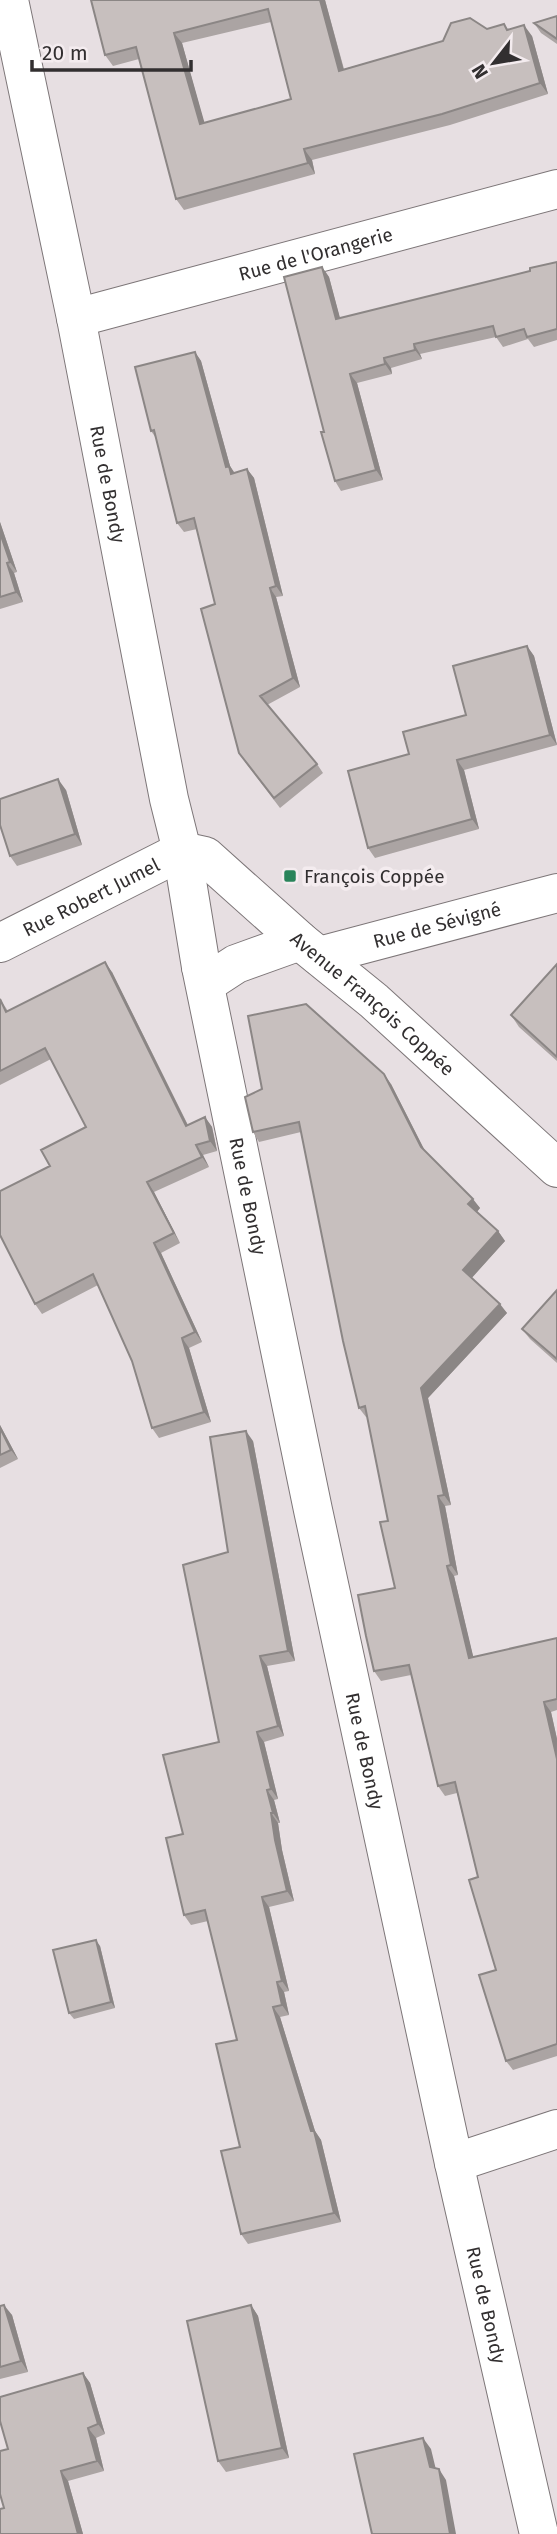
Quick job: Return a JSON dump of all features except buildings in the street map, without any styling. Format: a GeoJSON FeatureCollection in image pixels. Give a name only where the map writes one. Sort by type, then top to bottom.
{"type":"FeatureCollection","features":[{"type":"Feature","properties":{"kind":"street","name":"Rue de Bondy"},"geometry":{"type":"LineString","coordinates":[[7,10],[76,318],[169,799],[182,851],[201,967],[313,1510],[454,2162],[539,2534]]}},
{"type":"Feature","properties":{"kind":"street","name":"Rue de l'Orangerie"},"geometry":{"type":"LineString","coordinates":[[76,318],[557,189]]}},
{"type":"Feature","properties":{"kind":"street","name":"Rue Robert Jumel"},"geometry":{"type":"LineString","coordinates":[[0,943],[182,851]]}},
{"type":"Feature","properties":{"kind":"street","name":"Avenue François Coppée"},"geometry":{"type":"LineString","coordinates":[[182,851],[205,856],[309,949],[374,1001],[557,1168]]}},
{"type":"Feature","properties":{"kind":"street","name":"Rue de Sévigné"},"geometry":{"type":"LineString","coordinates":[[309,949],[557,893]]}},
{"type":"Feature","properties":{"kind":"street"},"geometry":{"type":"LineString","coordinates":[[201,967],[212,979],[236,964],[309,949]]}},
{"type":"Feature","properties":{"kind":"street"},"geometry":{"type":"LineString","coordinates":[[454,2162],[557,2129]]}},
{"type":"Feature","properties":{"kind":"place","name":"François Coppée"},"geometry":{"type":"Point","coordinates":[290,876]}}]}
